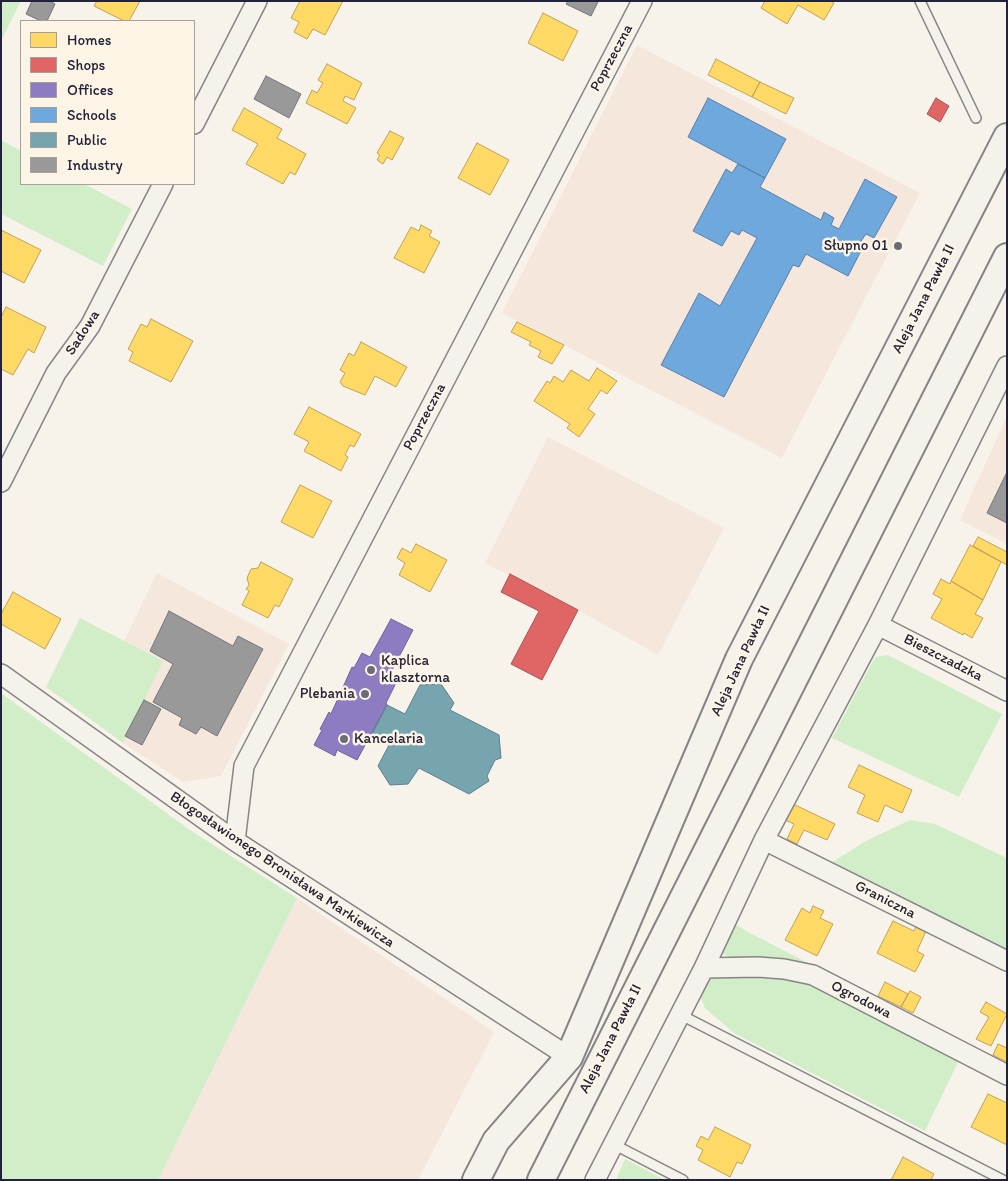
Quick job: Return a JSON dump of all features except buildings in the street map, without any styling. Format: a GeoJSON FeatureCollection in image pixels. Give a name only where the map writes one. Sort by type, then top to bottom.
{"type":"FeatureCollection","features":[{"type":"Feature","properties":{"kind":"main road","name":"Aleja Jana Pawła II"},"geometry":{"type":"LineString","coordinates":[[476,1180],[496,1141],[569,1057],[740,658],[1007,137]]}},
{"type":"Feature","properties":{"kind":"main road","name":"Aleja Jana Pawła II"},"geometry":{"type":"LineString","coordinates":[[541,1180],[1007,257]]}},
{"type":"Feature","properties":{"kind":"street"},"geometry":{"type":"LineString","coordinates":[[195,122],[256,1]]}},
{"type":"Feature","properties":{"kind":"street","name":"Poprzeczna"},"geometry":{"type":"LineString","coordinates":[[235,841],[244,766],[642,1]]}},
{"type":"Feature","properties":{"kind":"street","name":"Sadowa"},"geometry":{"type":"LineString","coordinates":[[1,482],[56,374],[90,326],[162,185]]}},
{"type":"Feature","properties":{"kind":"street"},"geometry":{"type":"LineString","coordinates":[[595,1180],[704,968],[764,840],[878,626],[1007,366]]}},
{"type":"Feature","properties":{"kind":"street","name":"Bieszczadzka"},"geometry":{"type":"LineString","coordinates":[[878,626],[1007,691]]}},
{"type":"Feature","properties":{"kind":"street","name":"Błogosławionego Bronisława Markiewicza"},"geometry":{"type":"LineString","coordinates":[[1,674],[235,841],[569,1057]]}},
{"type":"Feature","properties":{"kind":"street","name":"Graniczna"},"geometry":{"type":"LineString","coordinates":[[764,840],[1007,961]]}},
{"type":"Feature","properties":{"kind":"street","name":"Ogrodowa"},"geometry":{"type":"LineString","coordinates":[[704,968],[758,967],[784,969],[813,975],[1007,1075]]}},
{"type":"Feature","properties":{"kind":"lane"},"geometry":{"type":"LineString","coordinates":[[920,1],[976,118]]}},
{"type":"Feature","properties":{"kind":"lane"},"geometry":{"type":"LineString","coordinates":[[679,1014],[1003,1180]]}},
{"type":"Feature","properties":{"kind":"lane"},"geometry":{"type":"LineString","coordinates":[[613,1144],[683,1180]]}},
{"type":"Feature","properties":{"kind":"shaded area"},"geometry":{"type":"Polygon","coordinates":[[[637,45],[920,193],[782,458],[502,313],[637,45]]]}},
{"type":"Feature","properties":{"kind":"shaded area"},"geometry":{"type":"Polygon","coordinates":[[[1007,416],[1007,544],[960,520],[1007,416]]]}},
{"type":"Feature","properties":{"kind":"shaded area"},"geometry":{"type":"Polygon","coordinates":[[[548,437],[724,528],[658,655],[578,610],[485,563],[548,437]]]}},
{"type":"Feature","properties":{"kind":"shaded area"},"geometry":{"type":"Polygon","coordinates":[[[157,573],[289,644],[221,776],[183,782],[123,743],[162,661],[124,641],[157,573]]]}},
{"type":"Feature","properties":{"kind":"shaded area"},"geometry":{"type":"Polygon","coordinates":[[[297,898],[494,1032],[418,1180],[158,1180],[297,898]]]}},
{"type":"Feature","properties":{"kind":"green space"},"geometry":{"type":"Polygon","coordinates":[[[1,1],[21,1],[1,41],[1,1]]]}},
{"type":"Feature","properties":{"kind":"green space"},"geometry":{"type":"Polygon","coordinates":[[[1,140],[20,150],[20,185],[86,185],[132,209],[103,266],[1,214],[1,140]]]}},
{"type":"Feature","properties":{"kind":"green space"},"geometry":{"type":"Polygon","coordinates":[[[80,618],[163,661],[123,743],[46,687],[80,618]]]}},
{"type":"Feature","properties":{"kind":"green space"},"geometry":{"type":"Polygon","coordinates":[[[888,655],[1002,714],[959,797],[832,738],[875,657],[888,655]]]}},
{"type":"Feature","properties":{"kind":"green space"},"geometry":{"type":"Polygon","coordinates":[[[1,693],[190,830],[297,898],[158,1180],[1,1180],[1,693]]]}},
{"type":"Feature","properties":{"kind":"green space"},"geometry":{"type":"Polygon","coordinates":[[[910,820],[935,824],[1007,858],[1007,953],[831,863],[866,841],[910,820]]]}},
{"type":"Feature","properties":{"kind":"green space"},"geometry":{"type":"Polygon","coordinates":[[[735,924],[810,964],[806,968],[732,958],[724,955],[722,950],[735,924]]]}},
{"type":"Feature","properties":{"kind":"green space"},"geometry":{"type":"Polygon","coordinates":[[[773,975],[812,981],[960,1058],[925,1131],[734,1033],[705,1008],[701,999],[706,981],[711,978],[773,975]]]}},
{"type":"Feature","properties":{"kind":"green space"},"geometry":{"type":"Polygon","coordinates":[[[625,1159],[665,1180],[616,1180],[625,1159]]]}},
{"type":"Feature","properties":{"kind":"place","name":"Słupno 01"},"geometry":{"type":"Point","coordinates":[898,246]}},
{"type":"Feature","properties":{"kind":"place","name":"Kaplica klasztorna"},"geometry":{"type":"Point","coordinates":[371,670]}},
{"type":"Feature","properties":{"kind":"place","name":"Plebania"},"geometry":{"type":"Point","coordinates":[365,694]}},
{"type":"Feature","properties":{"kind":"place","name":"Kancelaria"},"geometry":{"type":"Point","coordinates":[344,739]}}]}
